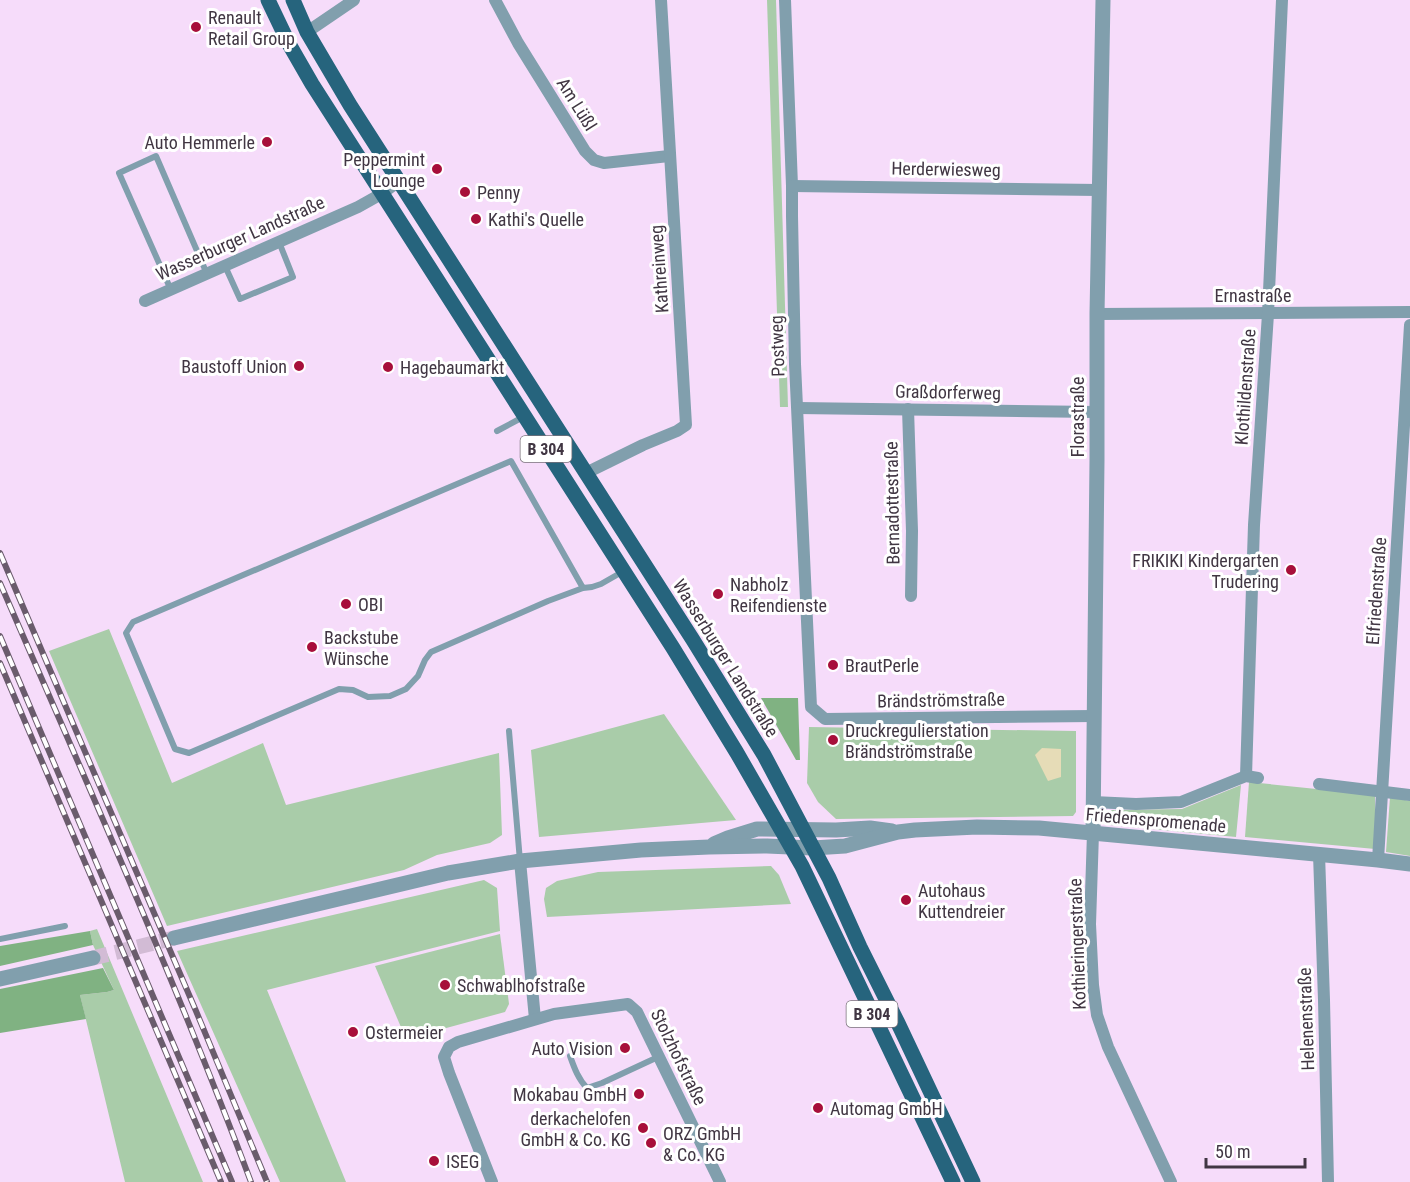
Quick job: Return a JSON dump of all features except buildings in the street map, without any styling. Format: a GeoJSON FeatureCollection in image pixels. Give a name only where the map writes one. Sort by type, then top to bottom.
{"type":"FeatureCollection","features":[{"type":"Feature","properties":{"kind":"main road","name":"B 304"},"geometry":{"type":"LineString","coordinates":[[268,0],[289,44],[312,84],[624,571],[715,716],[781,828],[953,1182]]}},
{"type":"Feature","properties":{"kind":"main road","name":"Wasserburger Landstraße"},"geometry":{"type":"LineString","coordinates":[[293,0],[307,32],[345,97],[400,180],[764,755],[829,878],[974,1182]]}},
{"type":"Feature","properties":{"kind":"street"},"geometry":{"type":"LineString","coordinates":[[307,32],[354,0]]}},
{"type":"Feature","properties":{"kind":"street","name":"Am Lüßl"},"geometry":{"type":"LineString","coordinates":[[495,0],[518,43],[585,151],[594,160],[604,163],[669,156]]}},
{"type":"Feature","properties":{"kind":"street","name":"Kathreinweg"},"geometry":{"type":"LineString","coordinates":[[586,473],[686,425],[661,0]]}},
{"type":"Feature","properties":{"kind":"street","name":"Postweg"},"geometry":{"type":"LineString","coordinates":[[785,0],[792,186],[795,364],[810,690]]}},
{"type":"Feature","properties":{"kind":"street","name":"Florastraße"},"geometry":{"type":"LineString","coordinates":[[1093,833],[1097,314],[1103,0]]}},
{"type":"Feature","properties":{"kind":"street","name":"Klothildenstraße"},"geometry":{"type":"LineString","coordinates":[[1252,777],[1254,525],[1268,314],[1282,0]]}},
{"type":"Feature","properties":{"kind":"street","name":"Wasserburger Landstraße"},"geometry":{"type":"LineString","coordinates":[[145,301],[358,207],[400,180]]}},
{"type":"Feature","properties":{"kind":"street","name":"Herderwiesweg"},"geometry":{"type":"LineString","coordinates":[[792,186],[1099,190]]}},
{"type":"Feature","properties":{"kind":"street","name":"Ernastraße"},"geometry":{"type":"LineString","coordinates":[[1097,314],[1410,312]]}},
{"type":"Feature","properties":{"kind":"street","name":"Elfriedenstraße"},"geometry":{"type":"LineString","coordinates":[[1378,860],[1410,325]]}},
{"type":"Feature","properties":{"kind":"street","name":"Graßdorferweg"},"geometry":{"type":"LineString","coordinates":[[798,408],[1096,412]]}},
{"type":"Feature","properties":{"kind":"street","name":"Bernadottestraße"},"geometry":{"type":"LineString","coordinates":[[908,409],[912,531],[911,596]]}},
{"type":"Feature","properties":{"kind":"street","name":"Brändströmstraße"},"geometry":{"type":"LineString","coordinates":[[810,690],[810,707],[825,719],[1094,716]]}},
{"type":"Feature","properties":{"kind":"street","name":"Friedenspromenade"},"geometry":{"type":"LineString","coordinates":[[1093,802],[1136,804],[1181,802],[1252,777]]}},
{"type":"Feature","properties":{"kind":"street"},"geometry":{"type":"LineString","coordinates":[[1319,784],[1410,795]]}},
{"type":"Feature","properties":{"kind":"street","name":"Friedenspromenade"},"geometry":{"type":"LineString","coordinates":[[791,847],[845,846],[898,832],[977,827],[1039,828],[1410,864]]}},
{"type":"Feature","properties":{"kind":"street"},"geometry":{"type":"LineString","coordinates":[[709,847],[757,829],[781,828]]}},
{"type":"Feature","properties":{"kind":"street","name":"Friedenspromenade"},"geometry":{"type":"LineString","coordinates":[[781,828],[836,830],[870,828],[898,832]]}},
{"type":"Feature","properties":{"kind":"street","name":"Kothieringerstraße"},"geometry":{"type":"LineString","coordinates":[[1093,833],[1090,924],[1097,1015],[1108,1047],[1171,1182]]}},
{"type":"Feature","properties":{"kind":"street"},"geometry":{"type":"LineString","coordinates":[[174,938],[448,873],[520,861],[641,850],[791,847]]}},
{"type":"Feature","properties":{"kind":"street","name":"Helenenstraße"},"geometry":{"type":"LineString","coordinates":[[1319,855],[1328,1182]]}},
{"type":"Feature","properties":{"kind":"street"},"geometry":{"type":"LineString","coordinates":[[520,861],[535,1019]]}},
{"type":"Feature","properties":{"kind":"street"},"geometry":{"type":"LineString","coordinates":[[0,979],[93,958]]}},
{"type":"Feature","properties":{"kind":"street","name":"Stolzhofstraße"},"geometry":{"type":"LineString","coordinates":[[492,1182],[451,1079],[444,1057],[449,1047],[458,1042],[554,1014],[628,1004],[637,1012],[720,1182]]}},
{"type":"Feature","properties":{"kind":"lane"},"geometry":{"type":"LineString","coordinates":[[171,290],[119,173],[156,156],[207,273]]}},
{"type":"Feature","properties":{"kind":"lane"},"geometry":{"type":"LineString","coordinates":[[225,266],[240,299],[293,277],[279,242]]}},
{"type":"Feature","properties":{"kind":"lane"},"geometry":{"type":"LineString","coordinates":[[497,431],[526,416]]}},
{"type":"Feature","properties":{"kind":"lane"},"geometry":{"type":"LineString","coordinates":[[583,588],[511,461],[133,622],[126,633],[175,749],[189,753],[339,689],[353,690],[368,697],[390,696],[406,689],[418,676],[431,652],[548,601],[601,584],[624,571]]}},
{"type":"Feature","properties":{"kind":"lane"},"geometry":{"type":"LineString","coordinates":[[508,731],[520,861]]}},
{"type":"Feature","properties":{"kind":"lane"},"geometry":{"type":"LineString","coordinates":[[0,939],[65,926]]}},
{"type":"Feature","properties":{"kind":"lane"},"geometry":{"type":"LineString","coordinates":[[570,1056],[575,1071],[586,1088],[659,1057]]}},
{"type":"Feature","properties":{"kind":"green space"},"geometry":{"type":"Polygon","coordinates":[[[767,0],[776,0],[788,407],[780,407],[767,0]]]}},
{"type":"Feature","properties":{"kind":"green space"},"geometry":{"type":"Polygon","coordinates":[[[109,629],[172,783],[263,743],[286,805],[499,753],[502,835],[490,843],[437,855],[404,870],[167,926],[49,651],[109,629]]]}},
{"type":"Feature","properties":{"kind":"green space"},"geometry":{"type":"Polygon","coordinates":[[[761,698],[798,698],[800,760],[796,760],[761,698]]]}},
{"type":"Feature","properties":{"kind":"green space"},"geometry":{"type":"Polygon","coordinates":[[[664,714],[736,820],[539,837],[531,750],[664,714]]]}},
{"type":"Feature","properties":{"kind":"green space"},"geometry":{"type":"Polygon","coordinates":[[[809,727],[1076,731],[1076,812],[1073,816],[836,819],[818,802],[807,783],[809,727]]]}},
{"type":"Feature","properties":{"kind":"green space"},"geometry":{"type":"Polygon","coordinates":[[[1249,782],[1375,795],[1375,849],[1245,837],[1249,782]]]}},
{"type":"Feature","properties":{"kind":"green space"},"geometry":{"type":"Polygon","coordinates":[[[1241,785],[1236,837],[1110,825],[1111,810],[1182,809],[1241,785]]]}},
{"type":"Feature","properties":{"kind":"green space"},"geometry":{"type":"Polygon","coordinates":[[[1390,797],[1410,801],[1410,856],[1386,852],[1390,797]]]}},
{"type":"Feature","properties":{"kind":"green space"},"geometry":{"type":"Polygon","coordinates":[[[771,866],[779,875],[791,904],[547,917],[544,899],[546,888],[557,881],[598,872],[771,866]]]}},
{"type":"Feature","properties":{"kind":"green space"},"geometry":{"type":"Polygon","coordinates":[[[484,880],[497,888],[500,931],[267,990],[346,1182],[280,1182],[177,951],[484,880]]]}},
{"type":"Feature","properties":{"kind":"green space"},"geometry":{"type":"Polygon","coordinates":[[[97,929],[203,1182],[125,1182],[80,995],[114,990],[93,945],[90,931],[97,929]]]}},
{"type":"Feature","properties":{"kind":"green space"},"geometry":{"type":"Polygon","coordinates":[[[90,931],[93,945],[0,966],[0,946],[90,931]]]}},
{"type":"Feature","properties":{"kind":"green space","name":"Schwablhofstraße"},"geometry":{"type":"Polygon","coordinates":[[[500,934],[509,1004],[505,1012],[406,1039],[375,966],[500,934]]]}},
{"type":"Feature","properties":{"kind":"green space"},"geometry":{"type":"Polygon","coordinates":[[[103,968],[114,990],[80,995],[86,1019],[0,1033],[0,989],[103,968]]]}},
{"type":"Feature","properties":{"kind":"sand"},"geometry":{"type":"Polygon","coordinates":[[[1042,748],[1061,749],[1061,777],[1048,781],[1035,755],[1042,748]]]}},
{"type":"Feature","properties":{"kind":"tunnel"},"geometry":{"type":"LineString","coordinates":[[93,958],[174,938]]}},
{"type":"Feature","properties":{"kind":"railway"},"geometry":{"type":"LineString","coordinates":[[0,553],[267,1182]]}},
{"type":"Feature","properties":{"kind":"railway"},"geometry":{"type":"LineString","coordinates":[[0,583],[161,955],[251,1182]]}},
{"type":"Feature","properties":{"kind":"railway"},"geometry":{"type":"LineString","coordinates":[[0,636],[232,1182]]}},
{"type":"Feature","properties":{"kind":"railway"},"geometry":{"type":"LineString","coordinates":[[0,663],[221,1182]]}},
{"type":"Feature","properties":{"kind":"place","name":"Renault Retail Group"},"geometry":{"type":"Point","coordinates":[196,27]}},
{"type":"Feature","properties":{"kind":"place","name":"Auto Hemmerle"},"geometry":{"type":"Point","coordinates":[267,142]}},
{"type":"Feature","properties":{"kind":"place","name":"Peppermint Lounge"},"geometry":{"type":"Point","coordinates":[437,169]}},
{"type":"Feature","properties":{"kind":"place","name":"Penny"},"geometry":{"type":"Point","coordinates":[465,192]}},
{"type":"Feature","properties":{"kind":"place","name":"Kathi's Quelle"},"geometry":{"type":"Point","coordinates":[476,219]}},
{"type":"Feature","properties":{"kind":"place","name":"Baustoff Union"},"geometry":{"type":"Point","coordinates":[299,366]}},
{"type":"Feature","properties":{"kind":"place","name":"Hagebaumarkt"},"geometry":{"type":"Point","coordinates":[388,367]}},
{"type":"Feature","properties":{"kind":"place","name":"FRIKIKI Kindergarten Trudering"},"geometry":{"type":"Point","coordinates":[1291,570]}},
{"type":"Feature","properties":{"kind":"place","name":"Nabholz Reifendienste"},"geometry":{"type":"Point","coordinates":[718,594]}},
{"type":"Feature","properties":{"kind":"place","name":"OBI"},"geometry":{"type":"Point","coordinates":[346,604]}},
{"type":"Feature","properties":{"kind":"place","name":"Backstube Wünsche"},"geometry":{"type":"Point","coordinates":[312,647]}},
{"type":"Feature","properties":{"kind":"place","name":"BrautPerle"},"geometry":{"type":"Point","coordinates":[833,665]}},
{"type":"Feature","properties":{"kind":"place","name":"Druckregulierstation Brändströmstraße"},"geometry":{"type":"Point","coordinates":[833,740]}},
{"type":"Feature","properties":{"kind":"place","name":"Autohaus Kuttendreier"},"geometry":{"type":"Point","coordinates":[906,900]}},
{"type":"Feature","properties":{"kind":"place","name":"Schwablhofstraße"},"geometry":{"type":"Point","coordinates":[445,985]}},
{"type":"Feature","properties":{"kind":"place","name":"Ostermeier"},"geometry":{"type":"Point","coordinates":[353,1032]}},
{"type":"Feature","properties":{"kind":"place","name":"Auto Vision"},"geometry":{"type":"Point","coordinates":[625,1048]}},
{"type":"Feature","properties":{"kind":"place","name":"Mokabau GmbH"},"geometry":{"type":"Point","coordinates":[639,1094]}},
{"type":"Feature","properties":{"kind":"place","name":"Automag GmbH"},"geometry":{"type":"Point","coordinates":[818,1108]}},
{"type":"Feature","properties":{"kind":"place","name":"derkachelofen GmbH & Co. KG"},"geometry":{"type":"Point","coordinates":[643,1128]}},
{"type":"Feature","properties":{"kind":"place","name":"ORZ GmbH & Co. KG"},"geometry":{"type":"Point","coordinates":[651,1143]}},
{"type":"Feature","properties":{"kind":"place","name":"ISEG"},"geometry":{"type":"Point","coordinates":[434,1161]}}]}
